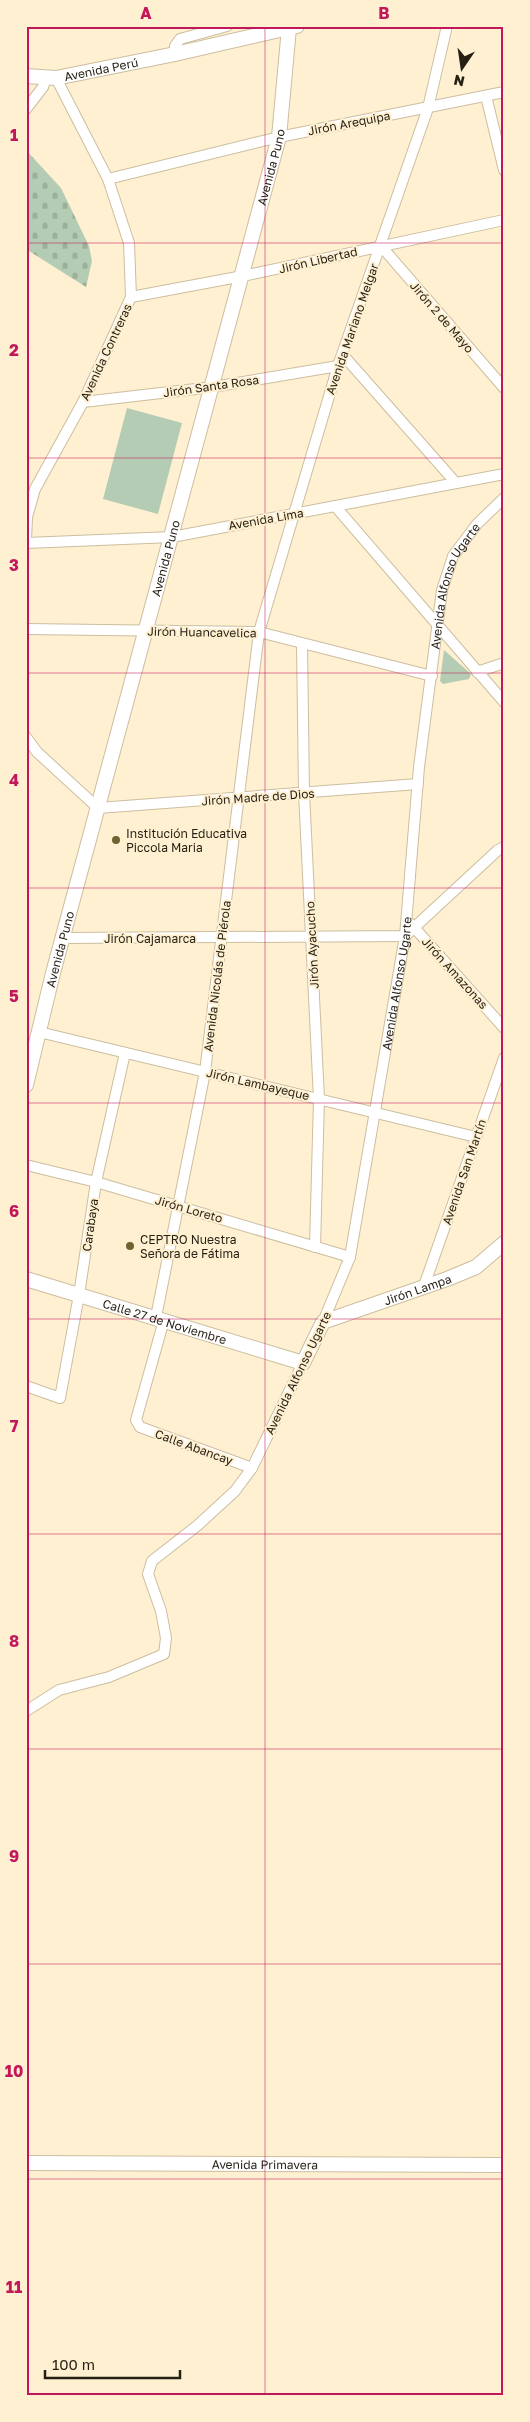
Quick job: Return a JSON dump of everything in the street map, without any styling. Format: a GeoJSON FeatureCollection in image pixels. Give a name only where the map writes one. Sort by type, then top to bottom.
{"type":"FeatureCollection","features":[{"type":"Feature","properties":{"kind":"street","name":"Avenida Mariano Melgar"},"geometry":{"type":"LineString","coordinates":[[259,632],[338,366],[428,108],[447,26]]}},
{"type":"Feature","properties":{"kind":"street"},"geometry":{"type":"LineString","coordinates":[[175,54],[175,46],[180,40],[222,27]]}},
{"type":"Feature","properties":{"kind":"street","name":"Avenida Perú"},"geometry":{"type":"LineString","coordinates":[[26,76],[51,78],[175,54],[293,27]]}},
{"type":"Feature","properties":{"kind":"street","name":"Avenida Puno"},"geometry":{"type":"LineString","coordinates":[[26,1085],[63,938],[279,137],[293,27]]}},
{"type":"Feature","properties":{"kind":"street"},"geometry":{"type":"LineString","coordinates":[[26,109],[51,78]]}},
{"type":"Feature","properties":{"kind":"street","name":"Avenida Contreras"},"geometry":{"type":"LineString","coordinates":[[26,542],[27,516],[35,489],[83,402],[131,297],[129,243],[108,179],[51,78]]}},
{"type":"Feature","properties":{"kind":"street","name":"Jirón Arequipa"},"geometry":{"type":"LineString","coordinates":[[108,179],[279,137],[504,92]]}},
{"type":"Feature","properties":{"kind":"street"},"geometry":{"type":"LineString","coordinates":[[486,96],[504,170]]}},
{"type":"Feature","properties":{"kind":"street","name":"Jirón Libertad"},"geometry":{"type":"LineString","coordinates":[[131,297],[243,276],[504,220]]}},
{"type":"Feature","properties":{"kind":"street","name":"Jirón 2 de Mayo"},"geometry":{"type":"LineString","coordinates":[[381,246],[503,386]]}},
{"type":"Feature","properties":{"kind":"street"},"geometry":{"type":"LineString","coordinates":[[343,354],[456,483]]}},
{"type":"Feature","properties":{"kind":"street","name":"Jirón Santa Rosa"},"geometry":{"type":"LineString","coordinates":[[83,402],[213,387],[338,366]]}},
{"type":"Feature","properties":{"kind":"street","name":"Avenida Lima"},"geometry":{"type":"LineString","coordinates":[[26,542],[172,537],[504,474]]}},
{"type":"Feature","properties":{"kind":"street","name":"Avenida Alfonso Ugarte"},"geometry":{"type":"LineString","coordinates":[[26,1711],[59,1690],[109,1678],[164,1654],[166,1638],[161,1612],[148,1574],[152,1561],[204,1520],[235,1491],[252,1468],[323,1322],[350,1257],[405,936],[418,784],[442,590],[453,556],[477,524],[504,498]]}},
{"type":"Feature","properties":{"kind":"street"},"geometry":{"type":"LineString","coordinates":[[335,506],[504,702]]}},
{"type":"Feature","properties":{"kind":"street","name":"Jirón Huancavelica"},"geometry":{"type":"LineString","coordinates":[[26,629],[259,632],[432,676]]}},
{"type":"Feature","properties":{"kind":"street","name":"Avenida Nicolás de Piérola"},"geometry":{"type":"LineString","coordinates":[[137,1424],[136,1420],[160,1319],[178,1206],[205,1072],[259,632]]}},
{"type":"Feature","properties":{"kind":"street","name":"Jirón Ayacucho"},"geometry":{"type":"LineString","coordinates":[[302,644],[304,793],[319,1098],[315,1247]]}},
{"type":"Feature","properties":{"kind":"street"},"geometry":{"type":"LineString","coordinates":[[478,672],[504,663]]}},
{"type":"Feature","properties":{"kind":"street"},"geometry":{"type":"LineString","coordinates":[[26,737],[37,752],[98,808]]}},
{"type":"Feature","properties":{"kind":"street","name":"Jirón Madre de Dios"},"geometry":{"type":"LineString","coordinates":[[98,808],[418,784]]}},
{"type":"Feature","properties":{"kind":"street"},"geometry":{"type":"LineString","coordinates":[[405,936],[502,852]]}},
{"type":"Feature","properties":{"kind":"street","name":"Jirón Amazonas"},"geometry":{"type":"LineString","coordinates":[[406,918],[504,1028]]}},
{"type":"Feature","properties":{"kind":"street","name":"Jirón Cajamarca"},"geometry":{"type":"LineString","coordinates":[[63,938],[405,936]]}},
{"type":"Feature","properties":{"kind":"street","name":"Jirón Lambayeque"},"geometry":{"type":"LineString","coordinates":[[39,1032],[476,1137]]}},
{"type":"Feature","properties":{"kind":"street","name":"Carabaya"},"geometry":{"type":"LineString","coordinates":[[26,1386],[60,1398],[79,1295],[96,1182],[125,1053]]}},
{"type":"Feature","properties":{"kind":"street","name":"Avenida San Martín"},"geometry":{"type":"LineString","coordinates":[[424,1286],[504,1058]]}},
{"type":"Feature","properties":{"kind":"street","name":"Jirón Loreto"},"geometry":{"type":"LineString","coordinates":[[26,1165],[96,1182],[350,1257]]}},
{"type":"Feature","properties":{"kind":"street","name":"Jirón Lampa"},"geometry":{"type":"LineString","coordinates":[[323,1322],[476,1267],[504,1243]]}},
{"type":"Feature","properties":{"kind":"street","name":"Calle 27 de Noviembre"},"geometry":{"type":"LineString","coordinates":[[26,1279],[303,1363]]}},
{"type":"Feature","properties":{"kind":"street","name":"Calle Abancay"},"geometry":{"type":"LineString","coordinates":[[137,1424],[140,1427],[252,1468]]}},
{"type":"Feature","properties":{"kind":"street","name":"Avenida Primavera"},"geometry":{"type":"LineString","coordinates":[[26,2163],[504,2165]]}},
{"type":"Feature","properties":{"kind":"green space"},"geometry":{"type":"Polygon","coordinates":[[[26,150],[61,188],[89,246],[92,261],[86,287],[29,251],[26,254],[26,150]]]}},
{"type":"Feature","properties":{"kind":"green space"},"geometry":{"type":"Polygon","coordinates":[[[127,408],[182,423],[158,514],[103,499],[127,408]]]}},
{"type":"Feature","properties":{"kind":"green space"},"geometry":{"type":"Polygon","coordinates":[[[444,650],[471,674],[469,679],[443,684],[440,681],[444,650]]]}},
{"type":"Feature","properties":{"kind":"place","name":"Institución Educativa Piccola Maria"},"geometry":{"type":"Point","coordinates":[116,840]}},
{"type":"Feature","properties":{"kind":"place","name":"CEPTRO Nuestra Señora de Fátima"},"geometry":{"type":"Point","coordinates":[130,1246]}}]}
